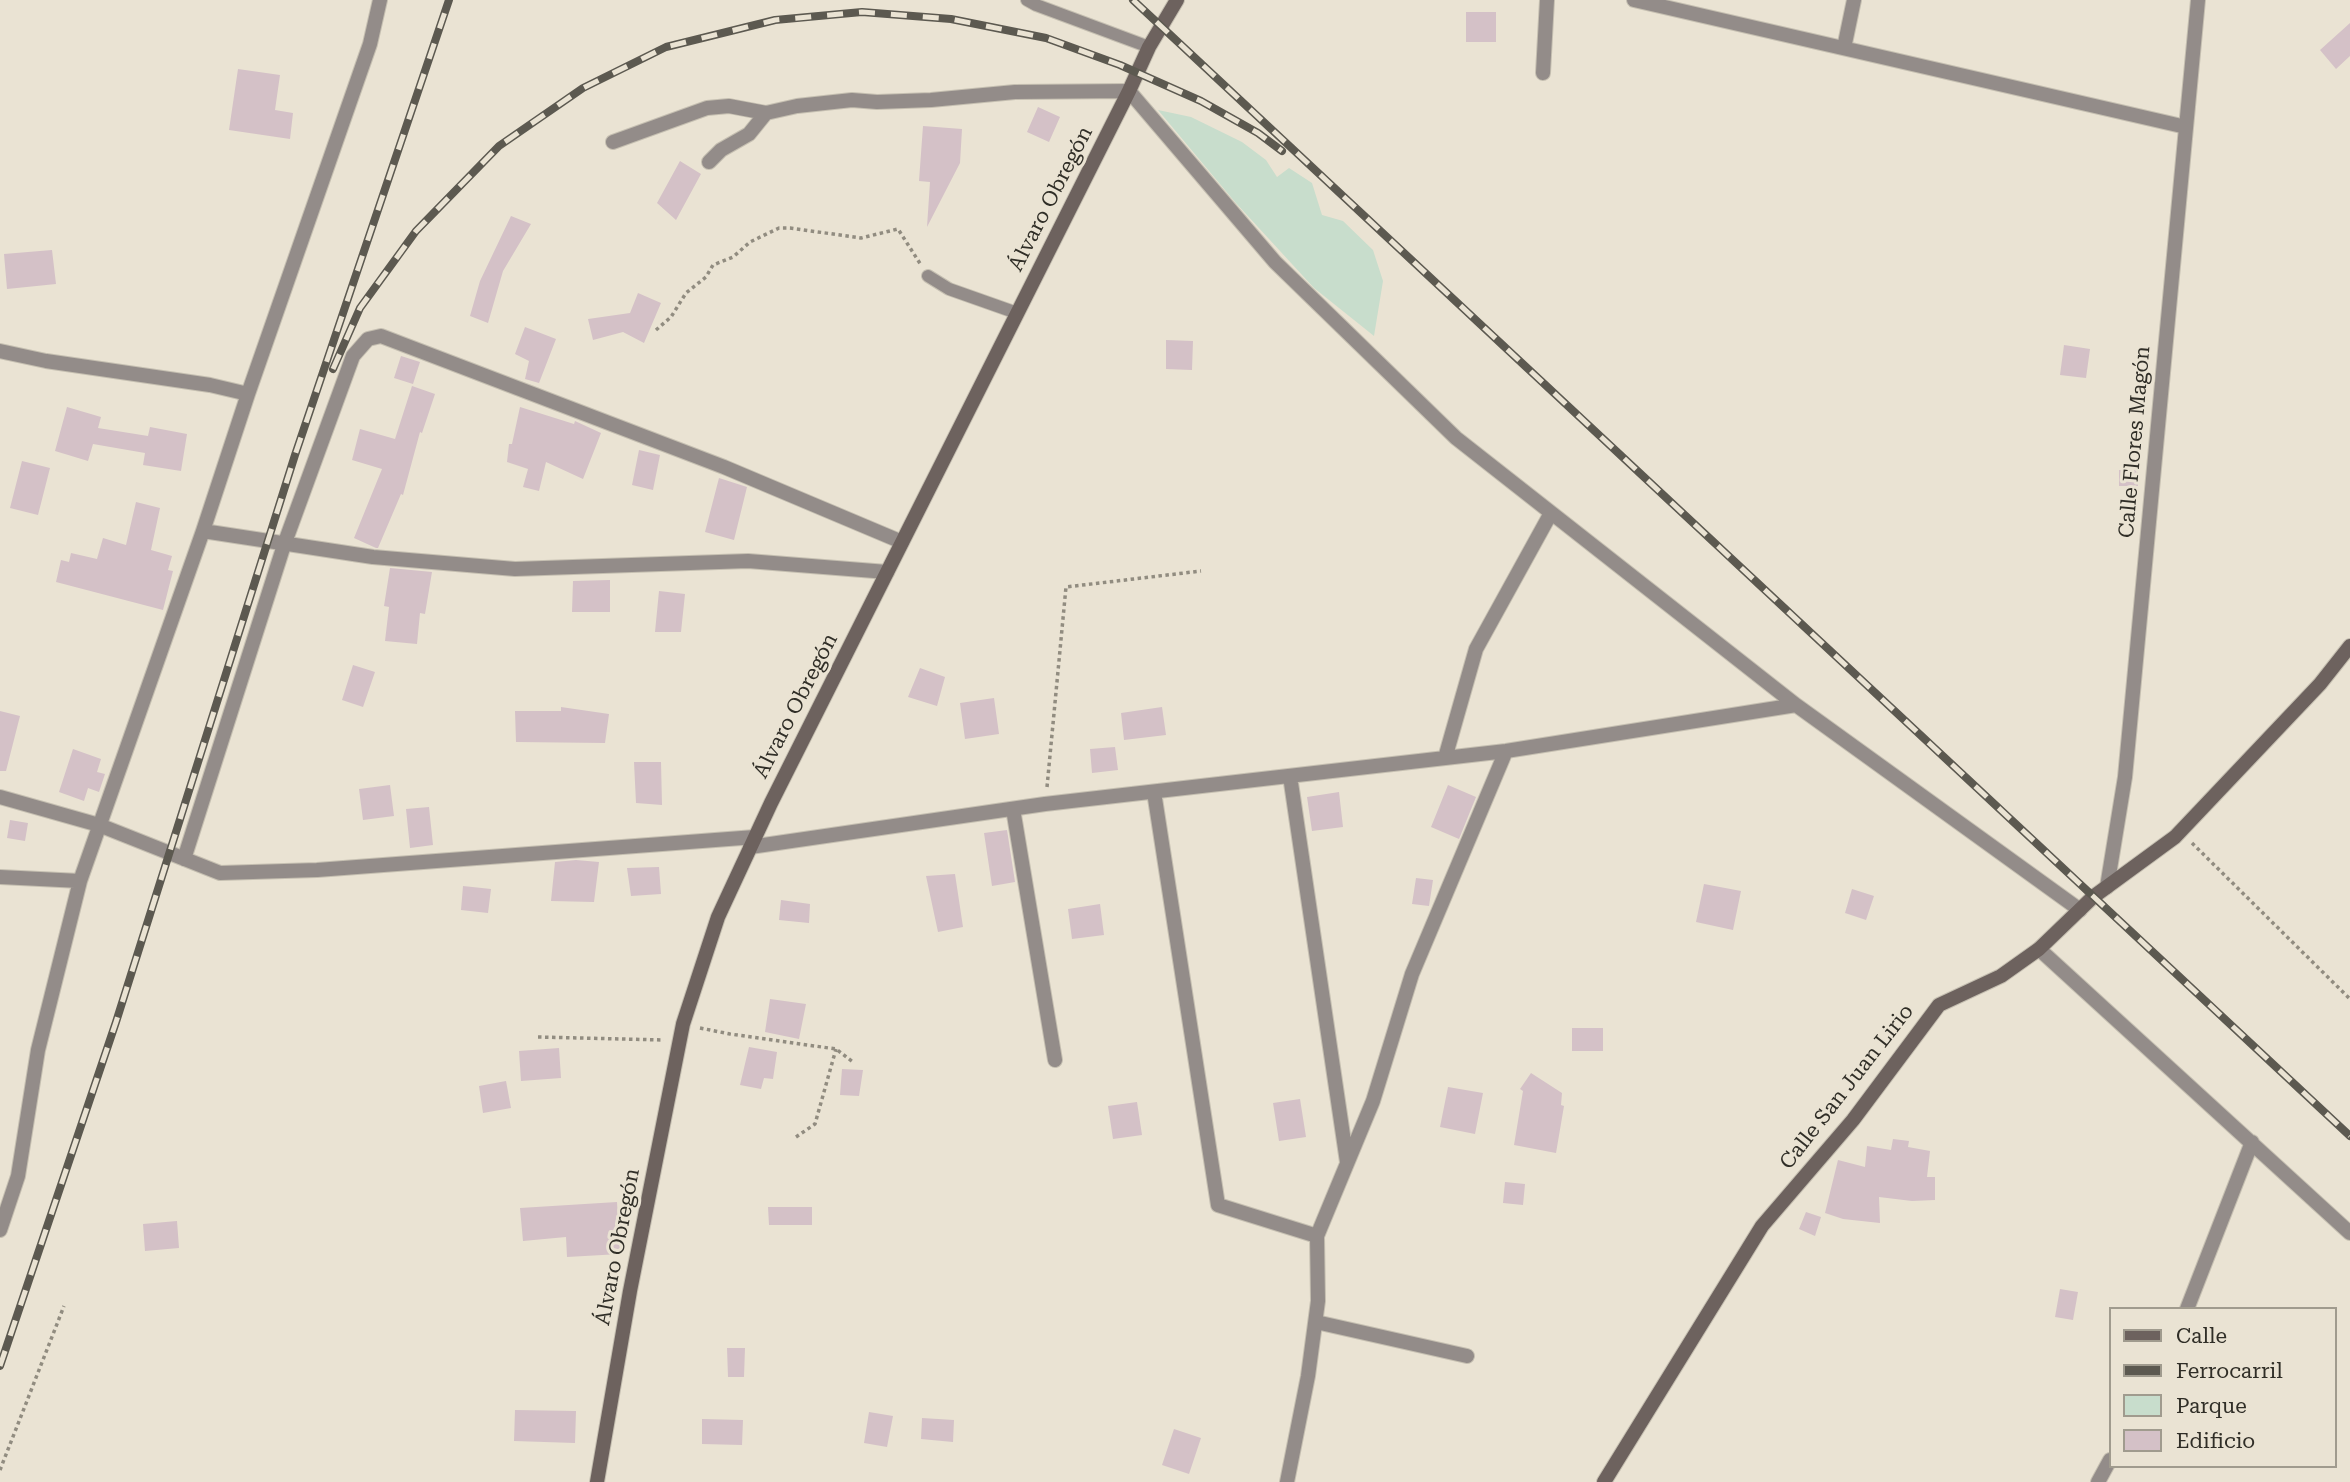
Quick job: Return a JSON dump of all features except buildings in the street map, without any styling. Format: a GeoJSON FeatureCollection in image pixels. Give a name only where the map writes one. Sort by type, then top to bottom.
{"type":"FeatureCollection","features":[{"type":"Feature","properties":{"kind":"street"},"geometry":{"type":"LineString","coordinates":[[0,1230],[18,1176],[38,1050],[80,881],[370,44],[380,0]]}},
{"type":"Feature","properties":{"kind":"street","name":"Álvaro Obregón"},"geometry":{"type":"LineString","coordinates":[[597,1482],[630,1291],[683,1024],[718,917],[752,842],[1149,47],[1177,0]]}},
{"type":"Feature","properties":{"kind":"street"},"geometry":{"type":"LineString","coordinates":[[1543,73],[1547,0]]}},
{"type":"Feature","properties":{"kind":"street"},"geometry":{"type":"LineString","coordinates":[[1634,0],[2186,127]]}},
{"type":"Feature","properties":{"kind":"street"},"geometry":{"type":"LineString","coordinates":[[1844,48],[1854,0]]}},
{"type":"Feature","properties":{"kind":"street","name":"Calle Flores Magón"},"geometry":{"type":"LineString","coordinates":[[2107,887],[2125,776],[2198,0]]}},
{"type":"Feature","properties":{"kind":"street"},"geometry":{"type":"LineString","coordinates":[[613,142],[707,108],[729,106],[766,113],[797,106],[852,100],[877,102],[1015,92],[1129,91],[1275,262],[1455,438],[1796,705],[2080,910]]}},
{"type":"Feature","properties":{"kind":"street"},"geometry":{"type":"LineString","coordinates":[[709,162],[721,150],[749,134],[766,113]]}},
{"type":"Feature","properties":{"kind":"street"},"geometry":{"type":"LineString","coordinates":[[184,859],[284,545],[353,356],[368,339],[381,337],[724,467],[902,542]]}},
{"type":"Feature","properties":{"kind":"street"},"geometry":{"type":"LineString","coordinates":[[0,351],[46,361],[209,385],[248,394]]}},
{"type":"Feature","properties":{"kind":"street"},"geometry":{"type":"LineString","coordinates":[[1445,758],[1476,649],[1551,513]]}},
{"type":"Feature","properties":{"kind":"street"},"geometry":{"type":"LineString","coordinates":[[203,531],[373,557],[515,569],[748,561],[887,572]]}},
{"type":"Feature","properties":{"kind":"street","name":"Calle San Juan Lirio"},"geometry":{"type":"LineString","coordinates":[[1604,1482],[1762,1226],[1853,1120],[1939,1005],[2001,976],[2039,949],[2107,887],[2175,837],[2320,684],[2350,646]]}},
{"type":"Feature","properties":{"kind":"street"},"geometry":{"type":"LineString","coordinates":[[0,797],[99,825],[220,873],[317,870],[752,842],[1045,804],[1506,751],[1796,705]]}},
{"type":"Feature","properties":{"kind":"street"},"geometry":{"type":"LineString","coordinates":[[1287,1482],[1316,1322],[1317,1236],[1373,1101],[1412,974],[1506,751]]}},
{"type":"Feature","properties":{"kind":"street"},"geometry":{"type":"LineString","coordinates":[[1290,776],[1347,1163]]}},
{"type":"Feature","properties":{"kind":"street"},"geometry":{"type":"LineString","coordinates":[[1154,792],[1218,1205],[1317,1236]]}},
{"type":"Feature","properties":{"kind":"street"},"geometry":{"type":"LineString","coordinates":[[1013,809],[1055,1060]]}},
{"type":"Feature","properties":{"kind":"street"},"geometry":{"type":"LineString","coordinates":[[0,877],[80,881]]}},
{"type":"Feature","properties":{"kind":"street"},"geometry":{"type":"LineString","coordinates":[[2039,949],[2350,1233]]}},
{"type":"Feature","properties":{"kind":"street"},"geometry":{"type":"LineString","coordinates":[[2188,1307],[2252,1142]]}},
{"type":"Feature","properties":{"kind":"street"},"geometry":{"type":"LineString","coordinates":[[1316,1322],[1467,1356]]}},
{"type":"Feature","properties":{"kind":"street"},"geometry":{"type":"LineString","coordinates":[[2098,1482],[2108,1464]]}},
{"type":"Feature","properties":{"kind":"lane"},"geometry":{"type":"LineString","coordinates":[[1027,0],[1149,47]]}},
{"type":"Feature","properties":{"kind":"lane"},"geometry":{"type":"LineString","coordinates":[[928,276],[949,289],[1017,313]]}},
{"type":"Feature","properties":{"kind":"path"},"geometry":{"type":"LineString","coordinates":[[656,330],[671,317],[686,293],[706,276],[713,265],[733,257],[750,242],[779,228],[861,238],[898,229],[928,276]]}},
{"type":"Feature","properties":{"kind":"path"},"geometry":{"type":"LineString","coordinates":[[1045,804],[1066,586],[1201,570]]}},
{"type":"Feature","properties":{"kind":"path"},"geometry":{"type":"LineString","coordinates":[[2180,831],[2350,999]]}},
{"type":"Feature","properties":{"kind":"path"},"geometry":{"type":"LineString","coordinates":[[683,1024],[730,1034],[836,1049],[853,1062]]}},
{"type":"Feature","properties":{"kind":"path"},"geometry":{"type":"LineString","coordinates":[[538,1037],[680,1041]]}},
{"type":"Feature","properties":{"kind":"path"},"geometry":{"type":"LineString","coordinates":[[796,1137],[815,1124],[836,1049]]}},
{"type":"Feature","properties":{"kind":"path"},"geometry":{"type":"LineString","coordinates":[[0,1470],[64,1306]]}},
{"type":"Feature","properties":{"kind":"green space"},"geometry":{"type":"Polygon","coordinates":[[[1158,110],[1191,117],[1242,142],[1266,160],[1277,177],[1289,168],[1312,183],[1322,215],[1343,221],[1373,250],[1383,281],[1374,336],[1314,288],[1235,202],[1158,110]]]}},
{"type":"Feature","properties":{"kind":"railway"},"geometry":{"type":"LineString","coordinates":[[0,1366],[116,1022],[295,455],[449,0]]}},
{"type":"Feature","properties":{"kind":"railway"},"geometry":{"type":"LineString","coordinates":[[1133,0],[2350,1136]]}},
{"type":"Feature","properties":{"kind":"railway"},"geometry":{"type":"LineString","coordinates":[[333,369],[360,308],[416,231],[499,146],[583,88],[666,47],[775,20],[862,12],[951,19],[1046,38],[1120,65],[1201,101],[1258,133],[1282,151]]}}]}
